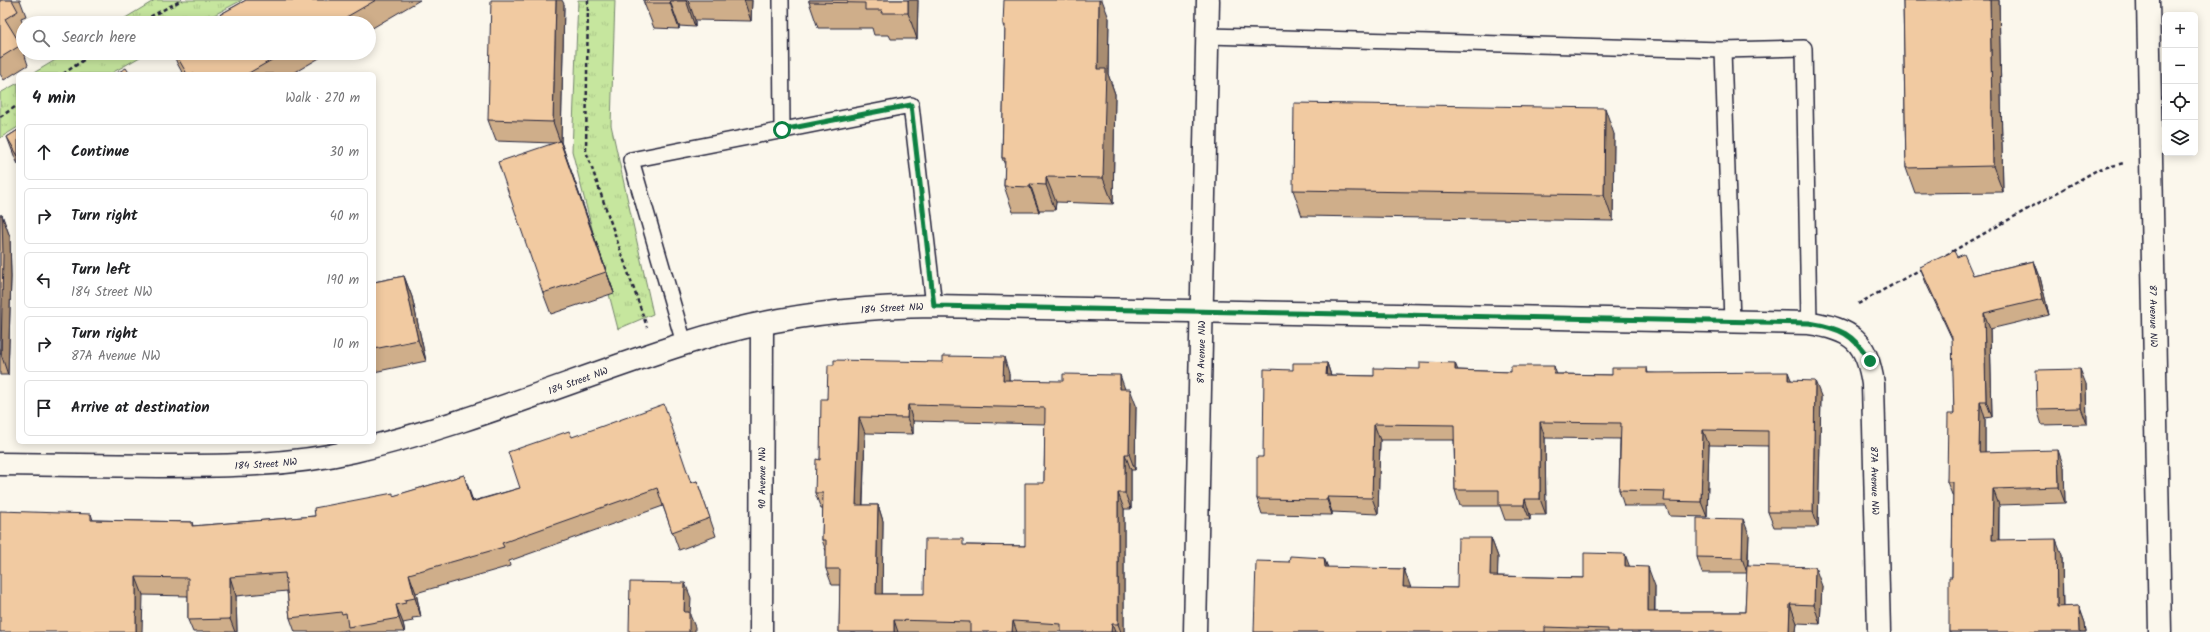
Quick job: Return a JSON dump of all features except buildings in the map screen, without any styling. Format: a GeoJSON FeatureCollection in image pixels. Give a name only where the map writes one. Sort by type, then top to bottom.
{"type":"FeatureCollection","features":[{"type":"Feature","properties":{"kind":"street","name":"89 Avenue NW"},"geometry":{"type":"LineString","coordinates":[[1195,632],[1200,310],[1208,0]]}},
{"type":"Feature","properties":{"kind":"street","name":"87 Avenue NW"},"geometry":{"type":"LineString","coordinates":[[2148,0],[2160,632]]}},
{"type":"Feature","properties":{"kind":"street","name":"184 Street NW"},"geometry":{"type":"LineString","coordinates":[[0,464],[212,466],[301,461],[352,452],[400,440],[500,409],[684,343],[762,324],[853,308],[934,306],[1200,310],[1809,323],[1825,326],[1851,336]]}},
{"type":"Feature","properties":{"kind":"street","name":"90 Avenue NW"},"geometry":{"type":"LineString","coordinates":[[761,632],[762,324]]}},
{"type":"Feature","properties":{"kind":"street","name":"87A Avenue NW"},"geometry":{"type":"LineString","coordinates":[[1851,336],[1860,345],[1870,361],[1873,384],[1879,632]]}},
{"type":"Feature","properties":{"kind":"lane"},"geometry":{"type":"LineString","coordinates":[[781,0],[782,130]]}},
{"type":"Feature","properties":{"kind":"lane"},"geometry":{"type":"LineString","coordinates":[[1208,36],[1723,50],[1804,48],[1809,323]]}},
{"type":"Feature","properties":{"kind":"lane"},"geometry":{"type":"LineString","coordinates":[[1723,50],[1732,322]]}},
{"type":"Feature","properties":{"kind":"lane"},"geometry":{"type":"LineString","coordinates":[[684,343],[631,160],[911,105],[934,306]]}},
{"type":"Feature","properties":{"kind":"path"},"geometry":{"type":"LineString","coordinates":[[151,16],[182,0]]}},
{"type":"Feature","properties":{"kind":"path"},"geometry":{"type":"LineString","coordinates":[[588,0],[586,151],[656,353]]}},
{"type":"Feature","properties":{"kind":"path"},"geometry":{"type":"LineString","coordinates":[[66,72],[84,60]]}},
{"type":"Feature","properties":{"kind":"path"},"geometry":{"type":"LineString","coordinates":[[0,117],[16,106]]}},
{"type":"Feature","properties":{"kind":"path"},"geometry":{"type":"LineString","coordinates":[[1941,258],[2100,169],[2150,158]]}},
{"type":"Feature","properties":{"kind":"path"},"geometry":{"type":"LineString","coordinates":[[1858,304],[1927,265]]}},
{"type":"Feature","properties":{"kind":"green space"},"geometry":{"type":"Polygon","coordinates":[[[155,0],[242,0],[212,16],[129,16],[155,0]]]}},
{"type":"Feature","properties":{"kind":"green space"},"geometry":{"type":"Polygon","coordinates":[[[578,0],[615,0],[611,125],[653,314],[618,329],[572,151],[578,0]]]}},
{"type":"Feature","properties":{"kind":"green space"},"geometry":{"type":"Polygon","coordinates":[[[55,60],[135,60],[114,72],[35,72],[55,60]]]}},
{"type":"Feature","properties":{"kind":"green space"},"geometry":{"type":"Polygon","coordinates":[[[16,84],[16,128],[0,138],[0,93],[16,84]]]}},
{"type":"Feature","properties":{"kind":"route"},"geometry":{"type":"LineString","coordinates":[[782,130],[911,105],[934,306],[1809,323],[1839,330],[1851,336],[1860,345],[1870,361]]}}]}
